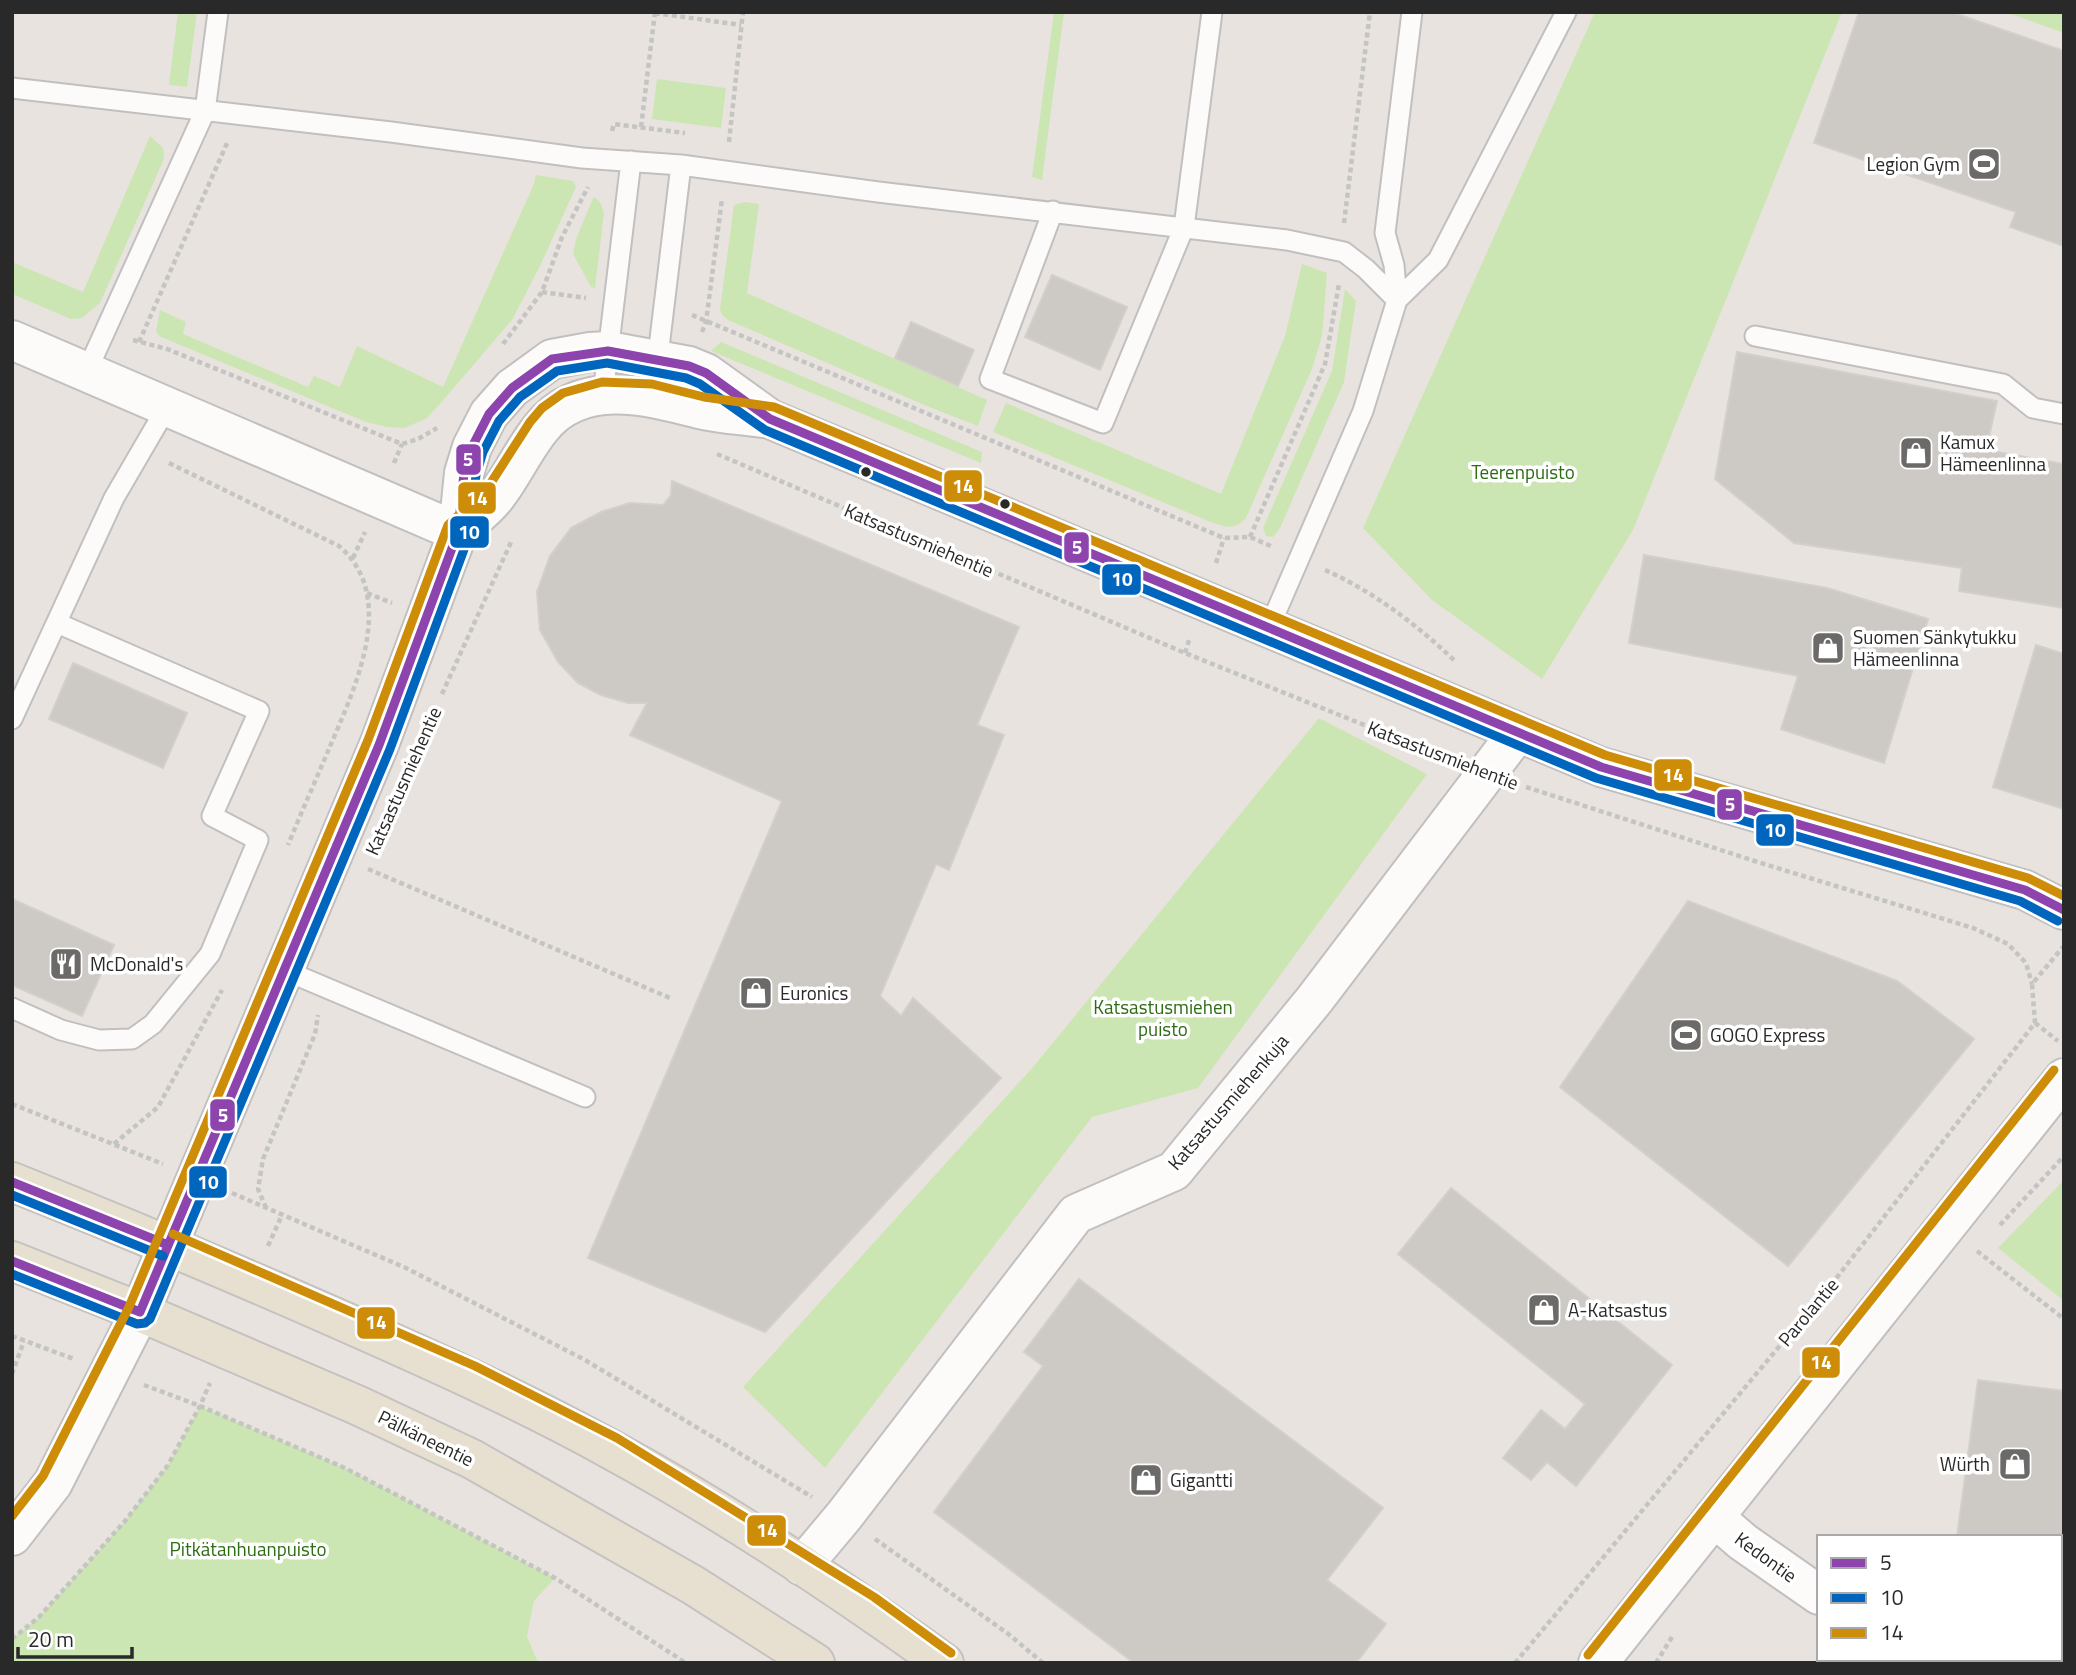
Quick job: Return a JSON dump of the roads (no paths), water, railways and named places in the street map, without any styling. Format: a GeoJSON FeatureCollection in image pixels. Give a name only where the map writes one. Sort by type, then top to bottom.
{"type":"FeatureCollection","features":[{"type":"Feature","properties":{"kind":"main road"},"geometry":{"type":"LineString","coordinates":[[12,1182],[168,1245],[470,1377],[611,1449],[867,1607],[944,1663]]}},
{"type":"Feature","properties":{"kind":"main road","name":"Pälkäneentie"},"geometry":{"type":"LineString","coordinates":[[12,1261],[140,1312],[357,1405],[472,1459],[693,1585],[815,1663]]}},
{"type":"Feature","properties":{"kind":"street"},"geometry":{"type":"LineString","coordinates":[[12,340],[458,532]]}},
{"type":"Feature","properties":{"kind":"street"},"geometry":{"type":"LineString","coordinates":[[12,1536],[53,1483],[140,1312],[379,745],[458,532],[464,473],[472,447],[489,414],[512,388],[552,359],[608,351],[666,374]]}},
{"type":"Feature","properties":{"kind":"street"},"geometry":{"type":"LineString","coordinates":[[458,532],[496,497],[540,429],[567,404],[666,374],[706,373],[770,419],[1601,767],[2025,890],[2064,910]]}},
{"type":"Feature","properties":{"kind":"street","name":"Katsastusmiehenkuja"},"geometry":{"type":"LineString","coordinates":[[802,1566],[844,1516],[1076,1214],[1174,1171],[1315,999],[1518,732]]}},
{"type":"Feature","properties":{"kind":"street"},"geometry":{"type":"LineString","coordinates":[[1598,1663],[2064,1078]]}},
{"type":"Feature","properties":{"kind":"street","name":"Kedontie"},"geometry":{"type":"LineString","coordinates":[[1714,1517],[1743,1542],[1817,1594]]}},
{"type":"Feature","properties":{"kind":"lane"},"geometry":{"type":"LineString","coordinates":[[86,373],[205,111],[218,12]]}},
{"type":"Feature","properties":{"kind":"lane"},"geometry":{"type":"LineString","coordinates":[[1053,211],[990,379],[1103,423],[1184,227],[1212,12]]}},
{"type":"Feature","properties":{"kind":"lane"},"geometry":{"type":"LineString","coordinates":[[1269,628],[1363,411],[1397,300],[1394,265],[1385,233],[1412,12]]}},
{"type":"Feature","properties":{"kind":"lane"},"geometry":{"type":"LineString","coordinates":[[1397,300],[1438,260],[1566,12]]}},
{"type":"Feature","properties":{"kind":"lane"},"geometry":{"type":"LineString","coordinates":[[12,88],[601,159],[681,165],[878,192],[1287,240],[1344,252],[1366,269],[1397,300]]}},
{"type":"Feature","properties":{"kind":"lane"},"geometry":{"type":"LineString","coordinates":[[603,394],[632,161]]}},
{"type":"Feature","properties":{"kind":"lane"},"geometry":{"type":"LineString","coordinates":[[666,374],[681,165]]}},
{"type":"Feature","properties":{"kind":"lane"},"geometry":{"type":"LineString","coordinates":[[1755,336],[2003,384],[2033,408],[2064,414]]}},
{"type":"Feature","properties":{"kind":"lane"},"geometry":{"type":"LineString","coordinates":[[12,719],[114,498],[167,407]]}},
{"type":"Feature","properties":{"kind":"lane"},"geometry":{"type":"LineString","coordinates":[[12,1008],[61,1030],[99,1040],[132,1039],[153,1024],[210,954],[258,840],[212,816],[259,711],[57,623]]}},
{"type":"Feature","properties":{"kind":"lane"},"geometry":{"type":"LineString","coordinates":[[284,970],[585,1097]]}},
{"type":"Feature","properties":{"kind":"place","name":"Legion Gym"},"geometry":{"type":"Point","coordinates":[1984,164]}},
{"type":"Feature","properties":{"kind":"place","name":"Kamux Hämeenlinna"},"geometry":{"type":"Point","coordinates":[1916,453]}},
{"type":"Feature","properties":{"kind":"place","name":"Suomen Sänkytukku Hämeenlinna"},"geometry":{"type":"Point","coordinates":[1828,648]}},
{"type":"Feature","properties":{"kind":"place","name":"McDonald's"},"geometry":{"type":"Point","coordinates":[66,964]}},
{"type":"Feature","properties":{"kind":"place","name":"Euronics"},"geometry":{"type":"Point","coordinates":[756,993]}},
{"type":"Feature","properties":{"kind":"place","name":"GOGO Express"},"geometry":{"type":"Point","coordinates":[1686,1035]}},
{"type":"Feature","properties":{"kind":"place","name":"A-Katsastus"},"geometry":{"type":"Point","coordinates":[1544,1310]}},
{"type":"Feature","properties":{"kind":"place","name":"Würth"},"geometry":{"type":"Point","coordinates":[2015,1464]}},
{"type":"Feature","properties":{"kind":"place","name":"Gigantti"},"geometry":{"type":"Point","coordinates":[1146,1480]}},
{"type":"Feature","properties":{"kind":"park label","name":"Teerenpuisto"},"geometry":{"type":"Point","coordinates":[1523,472]}},
{"type":"Feature","properties":{"kind":"park label","name":"Katsastusmiehen puisto"},"geometry":{"type":"Point","coordinates":[1163,1018]}},
{"type":"Feature","properties":{"kind":"park label","name":"Pitkätanhuanpuisto"},"geometry":{"type":"Point","coordinates":[248,1549]}}]}
